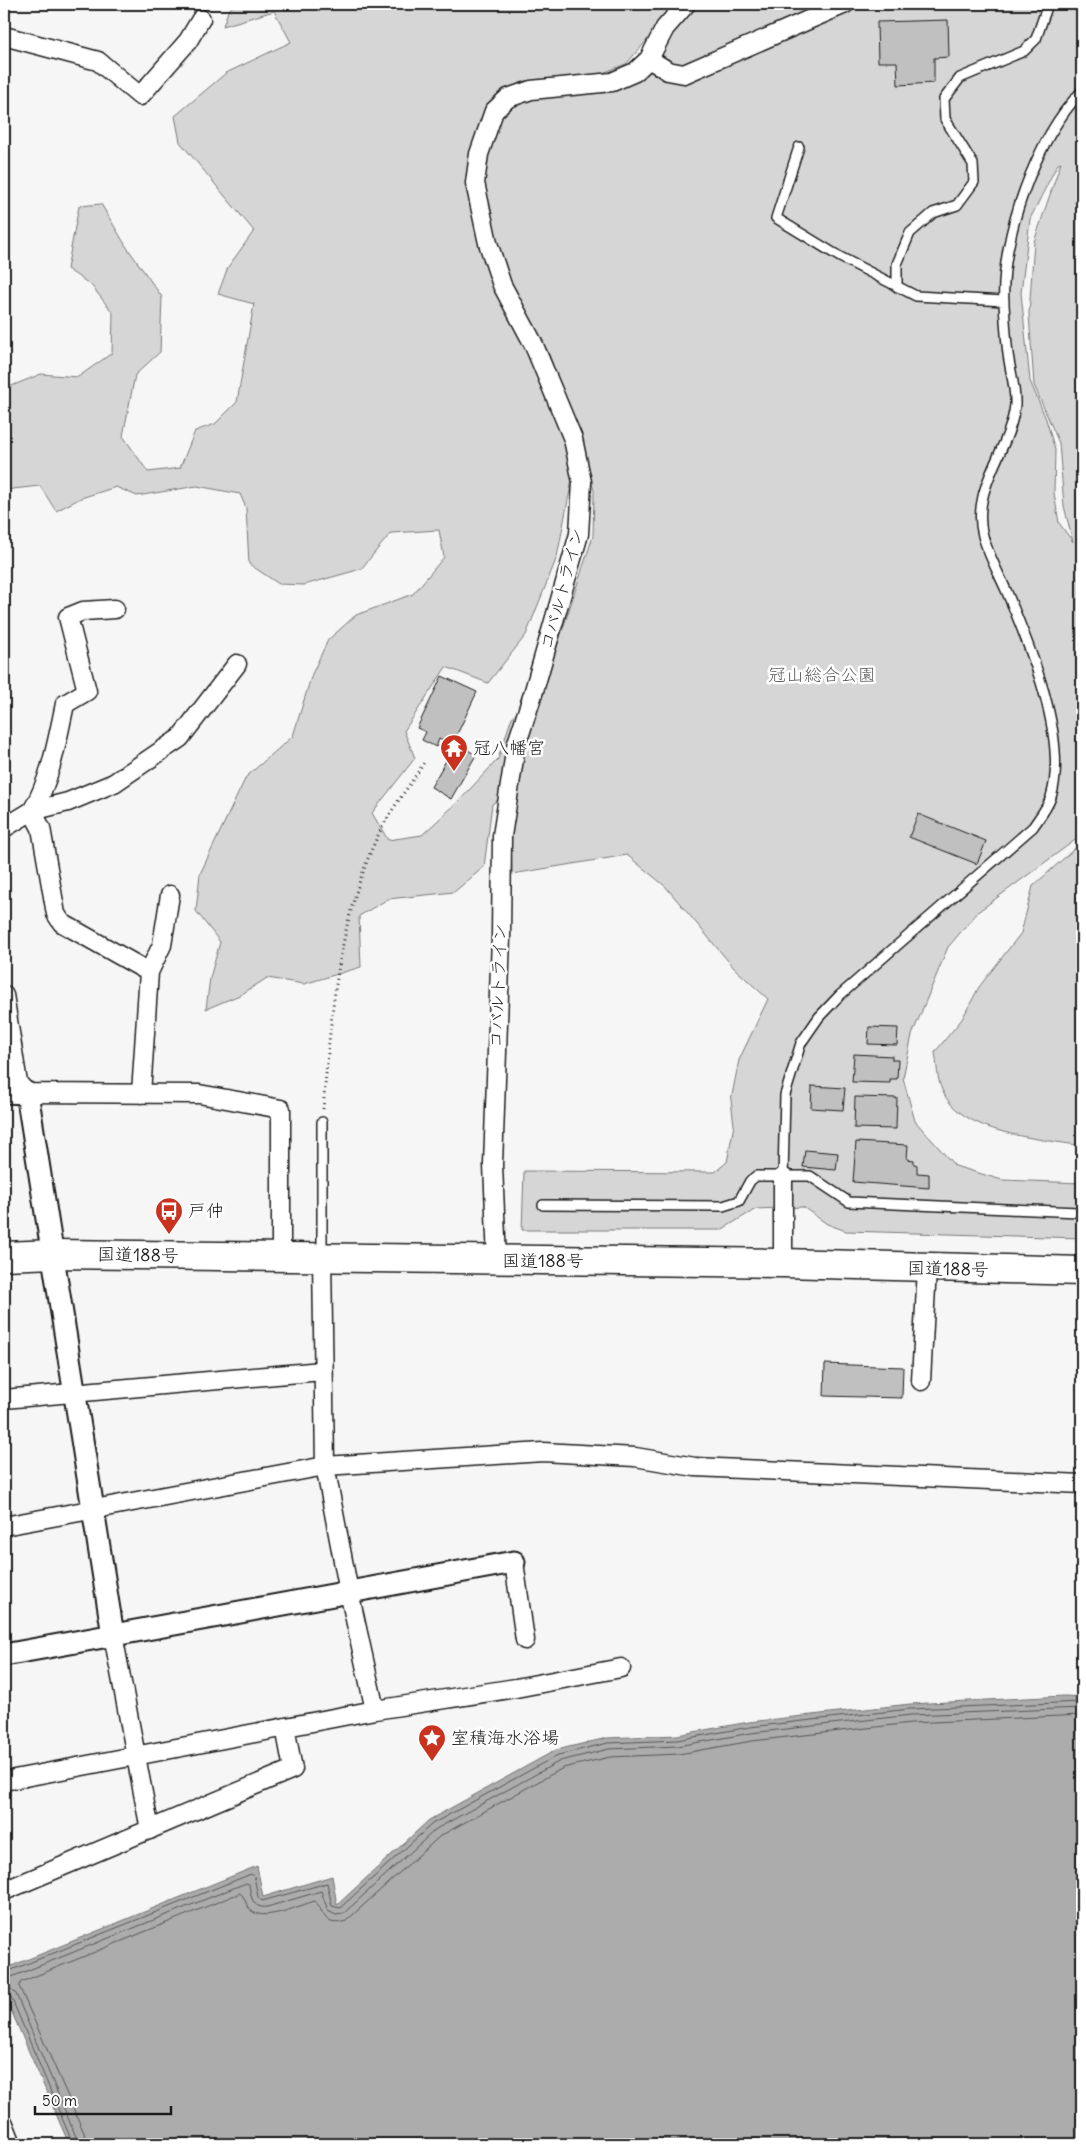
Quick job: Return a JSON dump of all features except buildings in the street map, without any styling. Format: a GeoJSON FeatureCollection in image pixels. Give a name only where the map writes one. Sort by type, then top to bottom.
{"type":"FeatureCollection","features":[{"type":"Feature","properties":{"kind":"highway","name":"国道188号"},"geometry":{"type":"LineString","coordinates":[[4,1256],[54,1254],[498,1261],[783,1263],[1082,1271]]}},
{"type":"Feature","properties":{"kind":"street","name":"コバルトライン"},"geometry":{"type":"LineString","coordinates":[[498,1261],[493,1165],[502,937],[502,836],[516,746],[579,534],[582,482],[573,439],[533,343],[502,285],[488,243],[475,183],[479,154],[494,111],[508,98],[531,90],[612,82],[635,72],[649,59],[665,28],[686,4]]}},
{"type":"Feature","properties":{"kind":"street"},"geometry":{"type":"LineString","coordinates":[[649,59],[668,71],[684,74],[845,4]]}},
{"type":"Feature","properties":{"kind":"street"},"geometry":{"type":"LineString","coordinates":[[4,36],[98,61],[140,96],[188,41],[201,19]]}},
{"type":"Feature","properties":{"kind":"street"},"geometry":{"type":"LineString","coordinates":[[32,812],[40,798],[53,759],[65,704],[86,691],[68,617],[84,611],[116,609]]}},
{"type":"Feature","properties":{"kind":"street"},"geometry":{"type":"LineString","coordinates":[[4,828],[32,812],[68,802],[114,783],[180,738],[237,664]]}},
{"type":"Feature","properties":{"kind":"street"},"geometry":{"type":"LineString","coordinates":[[32,812],[42,828],[56,914],[62,923],[150,972]]}},
{"type":"Feature","properties":{"kind":"street"},"geometry":{"type":"LineString","coordinates":[[141,1094],[150,972],[162,945],[170,895]]}},
{"type":"Feature","properties":{"kind":"street"},"geometry":{"type":"LineString","coordinates":[[4,995],[18,1083],[27,1093],[113,1635],[150,1830]]}},
{"type":"Feature","properties":{"kind":"street"},"geometry":{"type":"LineString","coordinates":[[4,1092],[199,1094],[282,1109],[281,1258]]}},
{"type":"Feature","properties":{"kind":"street"},"geometry":{"type":"LineString","coordinates":[[783,1177],[783,1263]]}},
{"type":"Feature","properties":{"kind":"street"},"geometry":{"type":"LineString","coordinates":[[322,1258],[322,1371],[325,1466],[348,1592],[375,1710]]}},
{"type":"Feature","properties":{"kind":"street"},"geometry":{"type":"LineString","coordinates":[[921,1381],[927,1268]]}},
{"type":"Feature","properties":{"kind":"street"},"geometry":{"type":"LineString","coordinates":[[4,1400],[322,1371]]}},
{"type":"Feature","properties":{"kind":"street"},"geometry":{"type":"LineString","coordinates":[[4,1526],[325,1466],[543,1452],[635,1457],[695,1467],[1082,1484]]}},
{"type":"Feature","properties":{"kind":"street"},"geometry":{"type":"LineString","coordinates":[[4,1655],[514,1562],[525,1640]]}},
{"type":"Feature","properties":{"kind":"street"},"geometry":{"type":"LineString","coordinates":[[4,1781],[375,1710],[516,1688],[621,1668]]}},
{"type":"Feature","properties":{"kind":"street"},"geometry":{"type":"LineString","coordinates":[[4,1891],[293,1769],[285,1727]]}},
{"type":"Feature","properties":{"kind":"street"},"geometry":{"type":"LineString","coordinates":[[4,2124],[12,2144]]}},
{"type":"Feature","properties":{"kind":"lane"},"geometry":{"type":"LineString","coordinates":[[897,287],[897,264],[910,233],[933,213],[957,205],[974,182],[973,164],[945,120],[944,99],[960,78],[1024,51],[1036,39],[1048,4]]}},
{"type":"Feature","properties":{"kind":"lane"},"geometry":{"type":"LineString","coordinates":[[783,1177],[785,1095],[801,1043],[819,1017],[838,996],[1033,827],[1051,798],[1056,771],[1050,716],[1037,669],[982,535],[981,502],[985,484],[1010,433],[1015,403],[1008,354],[1004,301],[1007,248],[1023,191],[1046,143],[1073,101],[1082,91]]}},
{"type":"Feature","properties":{"kind":"lane"},"geometry":{"type":"LineString","coordinates":[[799,147],[776,218],[840,257],[916,296],[1004,301]]}},
{"type":"Feature","properties":{"kind":"lane"},"geometry":{"type":"LineString","coordinates":[[322,1122],[322,1258]]}},
{"type":"Feature","properties":{"kind":"lane"},"geometry":{"type":"LineString","coordinates":[[543,1205],[723,1206],[739,1201],[750,1181],[756,1176],[810,1176],[849,1202],[1078,1212]]}},
{"type":"Feature","properties":{"kind":"path"},"geometry":{"type":"LineString","coordinates":[[322,1122],[332,1001],[348,917],[375,841],[425,761]]}},
{"type":"Feature","properties":{"kind":"green space","name":"冠山総合公園"},"geometry":{"type":"Polygon","coordinates":[[[235,4],[679,4],[626,64],[592,77],[598,91],[613,91],[628,85],[639,76],[696,4],[1082,4],[1082,835],[979,911],[948,947],[912,1035],[903,1078],[915,1121],[955,1166],[1002,1180],[1082,1183],[1082,1238],[846,1231],[827,1224],[803,1207],[756,1209],[721,1230],[522,1230],[524,1171],[715,1172],[727,1162],[734,1125],[731,1100],[739,1060],[768,999],[734,968],[665,886],[627,855],[512,874],[511,839],[517,789],[492,804],[484,867],[454,892],[388,899],[359,916],[361,967],[304,984],[267,978],[242,994],[206,1009],[210,978],[220,942],[196,911],[200,874],[246,777],[293,736],[312,674],[328,640],[356,615],[413,594],[444,557],[439,530],[391,533],[361,569],[304,585],[279,584],[249,564],[246,508],[240,494],[197,486],[137,496],[116,487],[81,498],[56,511],[40,486],[4,490],[4,389],[41,374],[78,377],[112,353],[113,313],[91,285],[67,269],[79,206],[101,204],[126,246],[162,297],[160,352],[135,375],[123,436],[148,472],[180,468],[195,431],[215,424],[237,402],[254,304],[218,294],[228,267],[254,231],[180,142],[175,116],[226,73],[291,42],[274,11],[223,26],[228,11],[235,4]],[[1061,162],[1057,165],[1030,219],[1021,293],[1030,381],[1046,419],[1055,450],[1054,493],[1059,523],[1073,542],[1064,506],[1059,443],[1034,385],[1029,314],[1034,242],[1061,162]],[[510,281],[575,464],[557,557],[526,635],[488,683],[446,667],[404,731],[415,758],[372,813],[388,840],[422,835],[459,801],[498,759],[512,717],[541,696],[593,536],[594,491],[581,439],[548,352],[510,281]]]}},
{"type":"Feature","properties":{"kind":"green space"},"geometry":{"type":"Polygon","coordinates":[[[1082,842],[1082,1146],[1003,1132],[966,1117],[952,1105],[940,1086],[935,1052],[962,1019],[979,987],[1021,933],[1033,886],[1082,842]]]}},
{"type":"Feature","properties":{"kind":"water"},"geometry":{"type":"Polygon","coordinates":[[[1065,1696],[1082,1697],[1082,2144],[69,2144],[4,1994],[4,1969],[257,1866],[263,1897],[332,1876],[337,1905],[429,1820],[556,1750],[607,1738],[677,1735],[749,1722],[910,1704],[1065,1696]]]}},
{"type":"Feature","properties":{"kind":"place","name":"冠八幡宮"},"geometry":{"type":"Point","coordinates":[454,772]}},
{"type":"Feature","properties":{"kind":"place","name":"戸仲"},"geometry":{"type":"Point","coordinates":[169,1235]}},
{"type":"Feature","properties":{"kind":"place","name":"室積海水浴場"},"geometry":{"type":"Point","coordinates":[432,1762]}}]}
